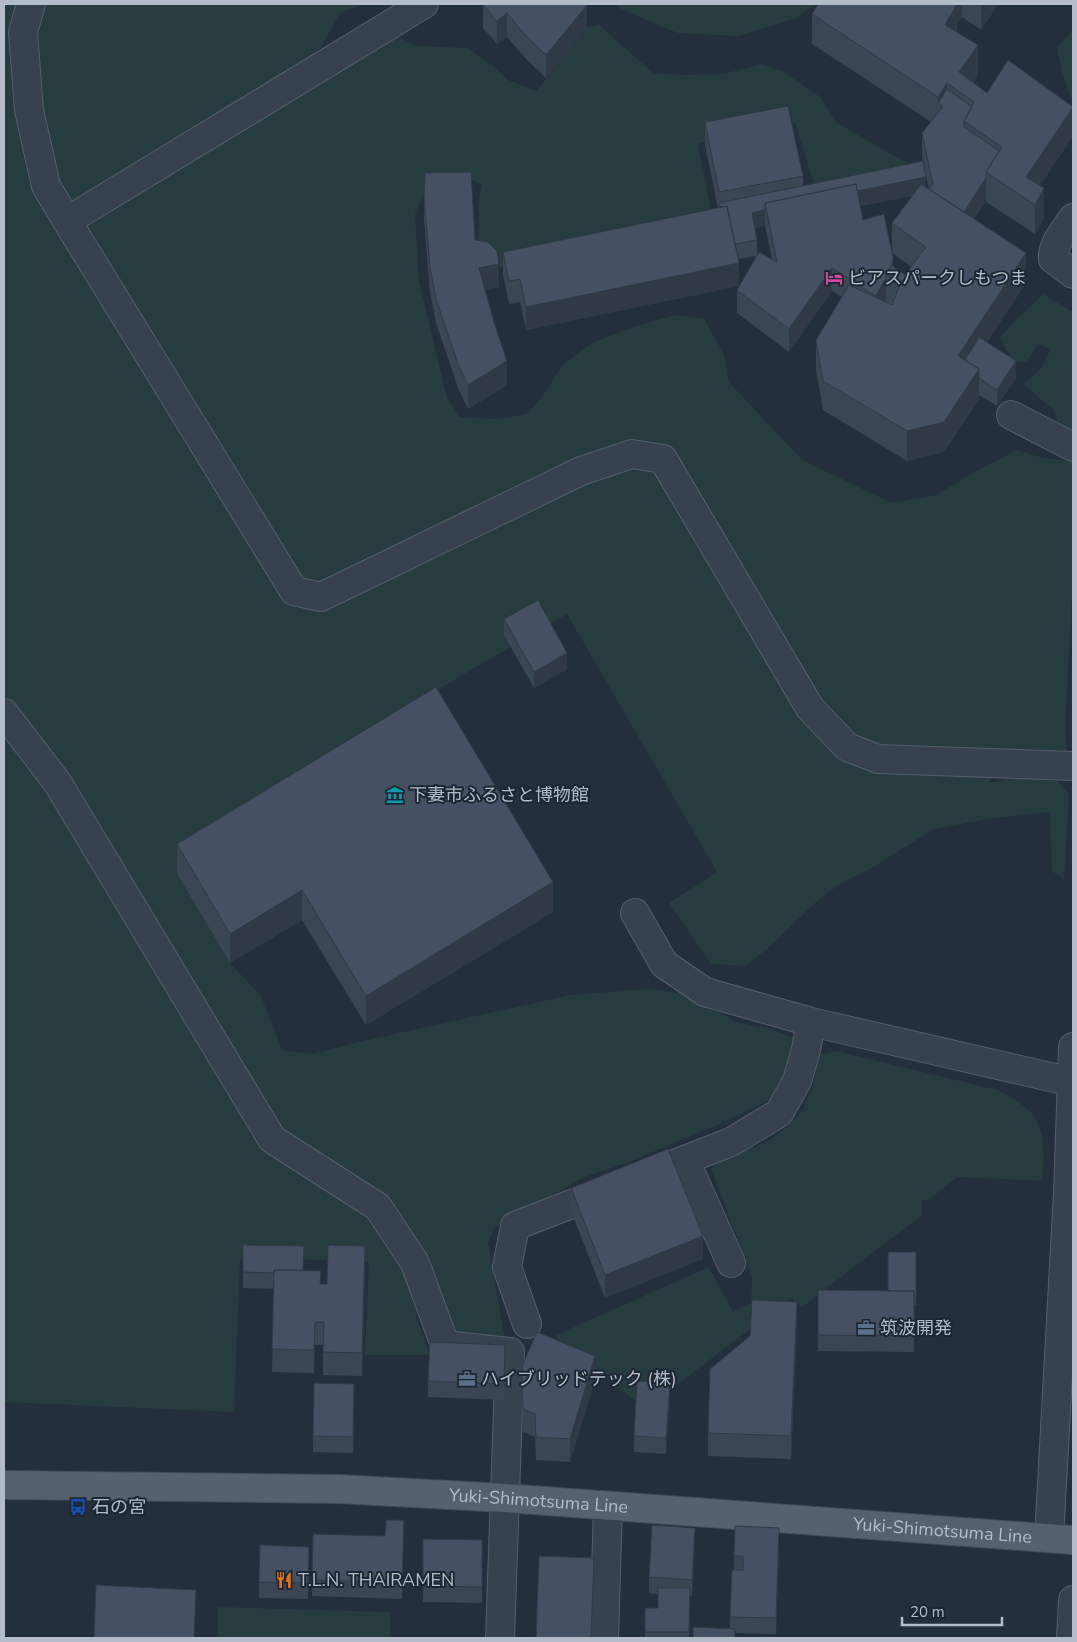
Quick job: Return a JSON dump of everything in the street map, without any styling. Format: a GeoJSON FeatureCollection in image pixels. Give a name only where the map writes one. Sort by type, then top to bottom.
{"type":"FeatureCollection","features":[{"type":"Feature","properties":{"kind":"main road","name":"Yuki-Shimotsuma Line"},"geometry":{"type":"LineString","coordinates":[[4,1485],[338,1490],[505,1498],[1061,1539]]}},
{"type":"Feature","properties":{"kind":"street"},"geometry":{"type":"LineString","coordinates":[[31,4],[23,32],[29,110],[46,186],[294,591],[321,597],[581,471],[632,454],[664,459],[810,708],[847,747],[878,759],[1073,766]]}},
{"type":"Feature","properties":{"kind":"street"},"geometry":{"type":"LineString","coordinates":[[67,221],[424,4]]}},
{"type":"Feature","properties":{"kind":"street"},"geometry":{"type":"LineString","coordinates":[[1073,218],[1054,248],[1053,259],[1073,274]]}},
{"type":"Feature","properties":{"kind":"street"},"geometry":{"type":"LineString","coordinates":[[1011,415],[1073,447]]}},
{"type":"Feature","properties":{"kind":"street"},"geometry":{"type":"LineString","coordinates":[[4,713],[57,782],[272,1139],[378,1207],[415,1263],[446,1345],[510,1352],[500,1638]]}},
{"type":"Feature","properties":{"kind":"street"},"geometry":{"type":"LineString","coordinates":[[635,913],[664,964],[705,992],[811,1022],[1072,1082]]}},
{"type":"Feature","properties":{"kind":"street"},"geometry":{"type":"LineString","coordinates":[[527,1324],[507,1267],[515,1226],[731,1142],[779,1113],[797,1081],[806,1050],[811,1022]]}},
{"type":"Feature","properties":{"kind":"street"},"geometry":{"type":"LineString","coordinates":[[1061,1539],[1073,1047]]}},
{"type":"Feature","properties":{"kind":"street"},"geometry":{"type":"LineString","coordinates":[[685,1160],[731,1263]]}},
{"type":"Feature","properties":{"kind":"street"},"geometry":{"type":"LineString","coordinates":[[604,1638],[608,1506]]}},
{"type":"Feature","properties":{"kind":"street"},"geometry":{"type":"LineString","coordinates":[[1071,1638],[1073,1600]]}},
{"type":"Feature","properties":{"kind":"green space"},"geometry":{"type":"Polygon","coordinates":[[[4,4],[366,4],[341,12],[321,47],[282,79],[382,30],[418,46],[468,48],[492,65],[508,80],[536,91],[587,28],[598,24],[653,73],[685,75],[723,74],[763,64],[784,72],[819,96],[837,123],[914,167],[816,191],[795,123],[698,144],[714,225],[503,268],[478,256],[479,199],[482,184],[461,176],[425,189],[415,215],[419,281],[447,398],[460,417],[497,419],[527,414],[542,397],[563,364],[594,342],[640,325],[675,315],[704,319],[724,354],[729,382],[802,460],[892,503],[936,495],[1017,450],[1043,458],[1073,463],[1073,573],[1065,730],[1067,751],[1061,759],[999,758],[989,783],[1015,778],[1057,781],[1069,794],[1064,880],[1052,871],[1050,812],[994,818],[934,829],[870,869],[843,882],[817,901],[767,949],[745,966],[711,964],[669,903],[717,872],[567,614],[420,700],[177,874],[230,963],[261,996],[282,1050],[312,1054],[571,995],[649,989],[689,994],[736,1022],[770,1029],[797,1039],[786,1074],[776,1095],[720,1124],[624,1164],[584,1177],[494,1228],[488,1243],[506,1346],[450,1335],[425,1249],[390,1210],[408,1273],[417,1320],[430,1355],[365,1355],[369,1262],[275,1258],[240,1259],[234,1412],[4,1402],[4,4]]]}},
{"type":"Feature","properties":{"kind":"green space"},"geometry":{"type":"Polygon","coordinates":[[[614,4],[815,4],[797,18],[739,36],[678,33],[622,10],[614,4]]]}},
{"type":"Feature","properties":{"kind":"green space"},"geometry":{"type":"Polygon","coordinates":[[[1073,29],[1073,103],[1062,73],[1057,48],[1073,29]]]}},
{"type":"Feature","properties":{"kind":"green space"},"geometry":{"type":"Polygon","coordinates":[[[1043,294],[1073,312],[1073,441],[1060,433],[1054,410],[1023,384],[1040,370],[1051,349],[1038,344],[1027,361],[1014,363],[1000,338],[1043,294]]]}},
{"type":"Feature","properties":{"kind":"green space"},"geometry":{"type":"Polygon","coordinates":[[[836,1051],[997,1090],[1013,1098],[1025,1107],[1039,1126],[1043,1150],[1042,1181],[957,1177],[930,1199],[922,1201],[922,1215],[802,1307],[791,1298],[661,1397],[637,1396],[635,1400],[588,1366],[561,1351],[556,1335],[709,1267],[733,1312],[751,1303],[752,1277],[711,1169],[723,1157],[765,1143],[785,1129],[802,1112],[812,1089],[819,1055],[836,1051]]]}},
{"type":"Feature","properties":{"kind":"green space"},"geometry":{"type":"Polygon","coordinates":[[[218,1607],[390,1612],[390,1638],[218,1638],[218,1607]]]}},
{"type":"Feature","properties":{"kind":"building"},"geometry":{"type":"Polygon","coordinates":[[[818,4],[957,4],[945,25],[978,45],[959,72],[987,93],[1008,60],[1073,107],[1026,177],[1044,188],[1035,205],[986,172],[1002,147],[964,121],[974,102],[947,83],[938,97],[812,14],[818,4]]]}},
{"type":"Feature","properties":{"kind":"building"},"geometry":{"type":"Polygon","coordinates":[[[483,5],[587,5],[546,55],[527,37],[507,13],[497,21],[483,5]]]}},
{"type":"Feature","properties":{"kind":"building"},"geometry":{"type":"Polygon","coordinates":[[[947,89],[972,107],[964,121],[964,127],[999,151],[986,172],[986,178],[964,212],[929,189],[933,184],[922,133],[943,107],[938,103],[947,89]]]}},
{"type":"Feature","properties":{"kind":"building"},"geometry":{"type":"Polygon","coordinates":[[[788,106],[803,176],[719,192],[705,122],[788,106]]]}},
{"type":"Feature","properties":{"kind":"building"},"geometry":{"type":"Polygon","coordinates":[[[923,161],[926,177],[857,191],[856,184],[765,203],[765,210],[752,213],[757,240],[735,244],[727,206],[720,207],[719,203],[923,161]]]}},
{"type":"Feature","properties":{"kind":"building"},"geometry":{"type":"Polygon","coordinates":[[[471,172],[475,240],[488,242],[497,251],[499,264],[479,268],[507,361],[468,385],[458,364],[436,299],[430,268],[424,197],[425,173],[471,172]]]}},
{"type":"Feature","properties":{"kind":"building","name":"ビアスパークしもつま"},"geometry":{"type":"Polygon","coordinates":[[[856,184],[863,220],[884,214],[893,258],[886,278],[876,296],[832,268],[789,329],[737,290],[759,252],[777,262],[765,203],[856,184]]]}},
{"type":"Feature","properties":{"kind":"building"},"geometry":{"type":"Polygon","coordinates":[[[921,184],[1026,253],[958,356],[979,369],[944,422],[907,431],[823,381],[816,340],[849,285],[892,305],[901,282],[886,274],[891,265],[905,275],[926,247],[892,223],[921,184]]]}},
{"type":"Feature","properties":{"kind":"building"},"geometry":{"type":"Polygon","coordinates":[[[727,206],[739,263],[526,307],[520,279],[509,281],[503,252],[727,206]]]}},
{"type":"Feature","properties":{"kind":"building"},"geometry":{"type":"Polygon","coordinates":[[[979,337],[1016,361],[997,390],[979,378],[979,369],[965,360],[979,337]]]}},
{"type":"Feature","properties":{"kind":"building"},"geometry":{"type":"Polygon","coordinates":[[[538,600],[567,653],[534,672],[504,619],[538,600]]]}},
{"type":"Feature","properties":{"kind":"building","name":"下妻市ふるさと博物館"},"geometry":{"type":"Polygon","coordinates":[[[436,687],[553,882],[366,996],[302,890],[230,934],[177,844],[436,687]]]}},
{"type":"Feature","properties":{"kind":"building"},"geometry":{"type":"Polygon","coordinates":[[[668,1149],[703,1236],[605,1275],[571,1188],[668,1149]]]}},
{"type":"Feature","properties":{"kind":"building"},"geometry":{"type":"Polygon","coordinates":[[[243,1245],[304,1246],[303,1270],[274,1270],[274,1273],[243,1272],[243,1245]]]}},
{"type":"Feature","properties":{"kind":"building"},"geometry":{"type":"Polygon","coordinates":[[[328,1245],[365,1246],[362,1353],[323,1352],[324,1322],[315,1322],[314,1350],[272,1349],[274,1270],[321,1271],[320,1284],[327,1284],[328,1245]]]}},
{"type":"Feature","properties":{"kind":"building"},"geometry":{"type":"Polygon","coordinates":[[[888,1252],[916,1252],[916,1297],[914,1297],[914,1291],[888,1291],[888,1252]]]}},
{"type":"Feature","properties":{"kind":"building"},"geometry":{"type":"Polygon","coordinates":[[[818,1290],[914,1291],[914,1336],[818,1335],[818,1290]]]}},
{"type":"Feature","properties":{"kind":"building"},"geometry":{"type":"Polygon","coordinates":[[[752,1300],[797,1302],[791,1436],[708,1433],[710,1369],[750,1336],[752,1300]]]}},
{"type":"Feature","properties":{"kind":"building"},"geometry":{"type":"Polygon","coordinates":[[[537,1332],[595,1356],[570,1439],[536,1437],[535,1414],[523,1409],[522,1366],[537,1332]]]}},
{"type":"Feature","properties":{"kind":"building"},"geometry":{"type":"Polygon","coordinates":[[[430,1342],[505,1345],[504,1384],[428,1381],[430,1342]]]}},
{"type":"Feature","properties":{"kind":"building"},"geometry":{"type":"Polygon","coordinates":[[[637,1381],[670,1383],[666,1438],[634,1436],[637,1381]]]}},
{"type":"Feature","properties":{"kind":"building"},"geometry":{"type":"Polygon","coordinates":[[[314,1383],[354,1384],[353,1437],[313,1436],[314,1383]]]}},
{"type":"Feature","properties":{"kind":"building"},"geometry":{"type":"Polygon","coordinates":[[[386,1520],[404,1520],[402,1583],[312,1580],[313,1534],[385,1536],[386,1520]]]}},
{"type":"Feature","properties":{"kind":"building"},"geometry":{"type":"Polygon","coordinates":[[[652,1525],[695,1528],[692,1580],[649,1577],[652,1525]]]}},
{"type":"Feature","properties":{"kind":"building"},"geometry":{"type":"Polygon","coordinates":[[[735,1526],[779,1528],[776,1618],[730,1617],[732,1570],[743,1570],[743,1556],[734,1556],[735,1526]]]}},
{"type":"Feature","properties":{"kind":"building"},"geometry":{"type":"Polygon","coordinates":[[[423,1539],[482,1540],[482,1587],[423,1586],[423,1539]]]}},
{"type":"Feature","properties":{"kind":"building"},"geometry":{"type":"Polygon","coordinates":[[[260,1545],[309,1547],[308,1583],[259,1582],[260,1545]]]}},
{"type":"Feature","properties":{"kind":"building"},"geometry":{"type":"Polygon","coordinates":[[[539,1556],[594,1558],[591,1638],[536,1638],[539,1556]]]}},
{"type":"Feature","properties":{"kind":"building"},"geometry":{"type":"Polygon","coordinates":[[[96,1585],[196,1590],[194,1638],[94,1638],[96,1585]]]}},
{"type":"Feature","properties":{"kind":"building"},"geometry":{"type":"Polygon","coordinates":[[[658,1588],[690,1588],[689,1632],[645,1632],[645,1608],[658,1608],[658,1588]]]}},
{"type":"Feature","properties":{"kind":"building"},"geometry":{"type":"Polygon","coordinates":[[[693,1627],[735,1629],[735,1638],[693,1638],[693,1627]]]}},
{"type":"Feature","properties":{"kind":"place","name":"ビアスパークしもつま"},"geometry":{"type":"Point","coordinates":[834,278]}},
{"type":"Feature","properties":{"kind":"place","name":"下妻市ふるさと博物館"},"geometry":{"type":"Point","coordinates":[395,795]}},
{"type":"Feature","properties":{"kind":"place","name":"筑波開発"},"geometry":{"type":"Point","coordinates":[866,1328]}},
{"type":"Feature","properties":{"kind":"place","name":"ハイブリッドテック (株)"},"geometry":{"type":"Point","coordinates":[467,1379]}},
{"type":"Feature","properties":{"kind":"place","name":"石の宮"},"geometry":{"type":"Point","coordinates":[78,1507]}},
{"type":"Feature","properties":{"kind":"place","name":"T.L.N. THAIRAMEN"},"geometry":{"type":"Point","coordinates":[284,1580]}}]}
